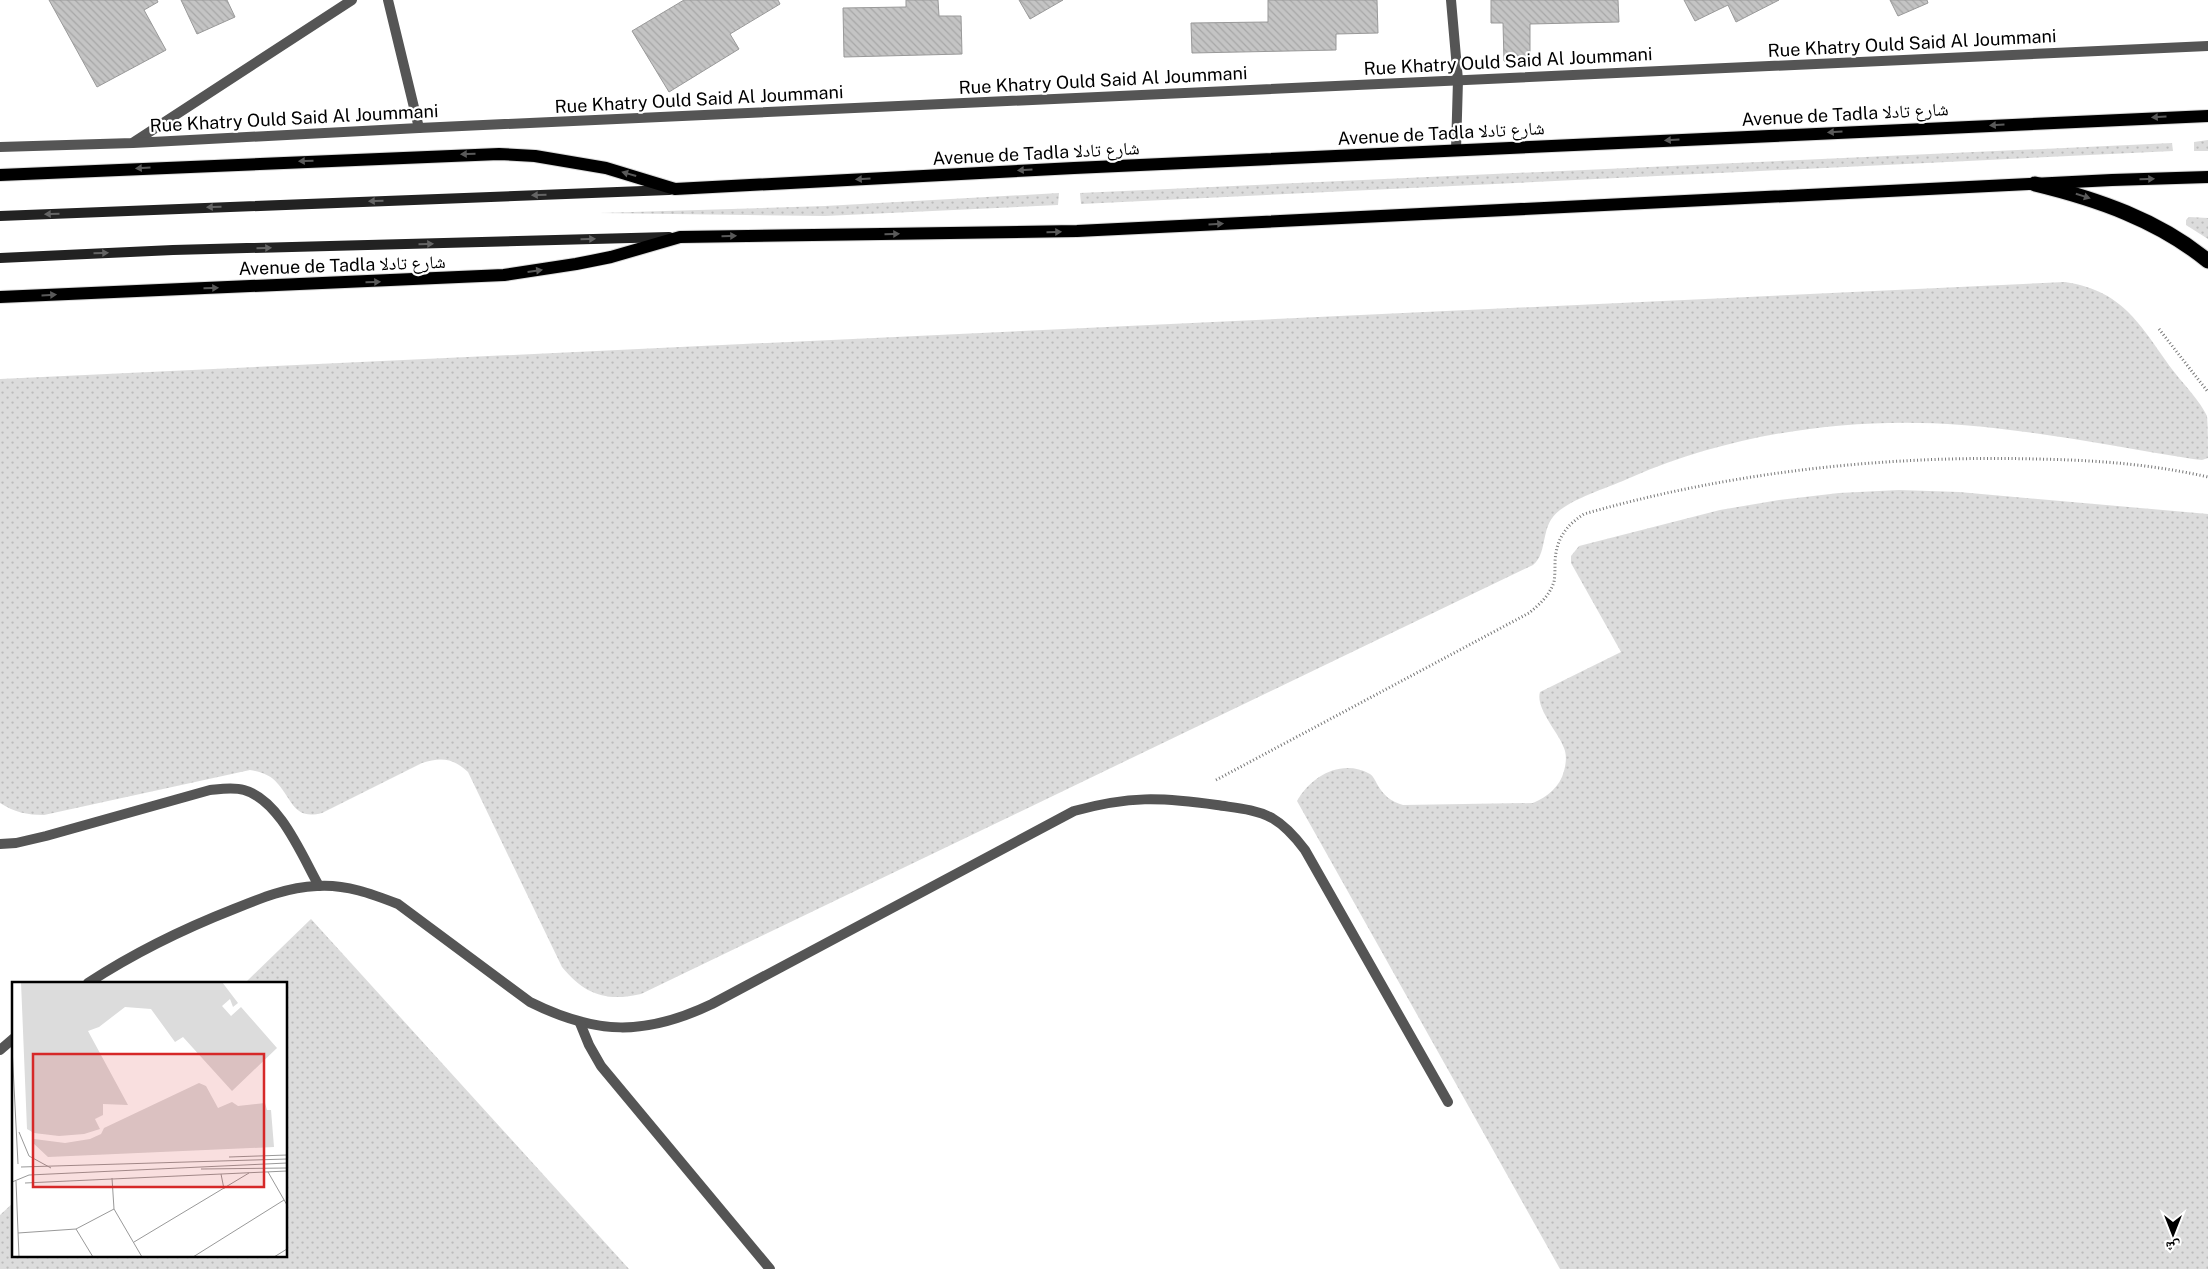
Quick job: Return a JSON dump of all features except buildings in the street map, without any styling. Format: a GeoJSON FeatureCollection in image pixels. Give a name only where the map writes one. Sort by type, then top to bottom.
{"type":"FeatureCollection","features":[{"type":"Feature","properties":{"kind":"highway"},"geometry":{"type":"LineString","coordinates":[[2035,184],[2085,196],[2133,215],[2178,239],[2208,261]]}},
{"type":"Feature","properties":{"kind":"main road","name":"Avenue de Tadla شارع تادلا"},"geometry":{"type":"LineString","coordinates":[[0,216],[675,189],[1074,168],[2208,116]]}},
{"type":"Feature","properties":{"kind":"main road","name":"Avenue de Tadla شارع تادلا"},"geometry":{"type":"LineString","coordinates":[[0,175],[499,154],[535,156],[606,168],[675,189]]}},
{"type":"Feature","properties":{"kind":"main road","name":"Avenue de Tadla شارع تادلا"},"geometry":{"type":"LineString","coordinates":[[0,258],[173,250],[680,237],[1077,231],[2208,177]]}},
{"type":"Feature","properties":{"kind":"main road","name":"Avenue de Tadla شارع تادلا"},"geometry":{"type":"LineString","coordinates":[[0,297],[504,275],[611,257],[680,237]]}},
{"type":"Feature","properties":{"kind":"street"},"geometry":{"type":"LineString","coordinates":[[133,143],[352,0]]}},
{"type":"Feature","properties":{"kind":"street"},"geometry":{"type":"LineString","coordinates":[[388,0],[419,128]]}},
{"type":"Feature","properties":{"kind":"street"},"geometry":{"type":"LineString","coordinates":[[1451,0],[1458,80],[1456,150]]}},
{"type":"Feature","properties":{"kind":"street","name":"Rue Khatry Ould Said Al Joummani"},"geometry":{"type":"LineString","coordinates":[[0,147],[133,143],[419,128],[2208,46]]}},
{"type":"Feature","properties":{"kind":"street"},"geometry":{"type":"LineString","coordinates":[[0,844],[16,843],[46,836],[210,790],[227,788],[245,790],[261,798],[275,810],[318,886]]}},
{"type":"Feature","properties":{"kind":"street"},"geometry":{"type":"LineString","coordinates":[[90,982],[156,943],[205,920],[265,896],[291,889],[318,886],[346,888],[373,894],[398,904],[530,1002],[554,1014],[580,1023],[607,1027],[634,1028],[661,1024],[687,1016],[1074,811],[1121,800],[1145,798],[1180,800],[1252,810],[1273,819],[1291,832],[1306,850],[1448,1102]]}},
{"type":"Feature","properties":{"kind":"street"},"geometry":{"type":"LineString","coordinates":[[580,1023],[589,1045],[601,1066],[770,1269]]}},
{"type":"Feature","properties":{"kind":"street"},"geometry":{"type":"LineString","coordinates":[[0,1050],[12,1040]]}},
{"type":"Feature","properties":{"kind":"path"},"geometry":{"type":"LineString","coordinates":[[2160,329],[2208,392]]}},
{"type":"Feature","properties":{"kind":"path"},"geometry":{"type":"LineString","coordinates":[[1180,800],[1529,613],[1549,593],[1554,581],[1556,552],[1559,540],[1574,521],[1584,514],[1664,494],[1748,478],[1832,466],[1917,460],[2002,458],[2096,461],[2150,466],[2208,477]]}},
{"type":"Feature","properties":{"kind":"shaded area"},"geometry":{"type":"Polygon","coordinates":[[[2208,140],[2208,151],[2194,151],[2194,142],[2208,140]]]}},
{"type":"Feature","properties":{"kind":"shaded area"},"geometry":{"type":"Polygon","coordinates":[[[2172,143],[2173,151],[1081,204],[1080,193],[2172,143]]]}},
{"type":"Feature","properties":{"kind":"shaded area"},"geometry":{"type":"Polygon","coordinates":[[[1059,193],[1058,205],[825,216],[600,213],[825,206],[1059,193]]]}},
{"type":"Feature","properties":{"kind":"shaded area"},"geometry":{"type":"Polygon","coordinates":[[[2189,217],[2208,218],[2208,239],[2186,225],[2186,220],[2189,217]]]}},
{"type":"Feature","properties":{"kind":"shaded area"},"geometry":{"type":"Polygon","coordinates":[[[2065,282],[2086,287],[2103,294],[2118,303],[2141,327],[2204,410],[2207,416],[2208,458],[2202,460],[2193,459],[2049,435],[1991,428],[1920,423],[1878,423],[1794,431],[1711,449],[1671,462],[1585,496],[1560,510],[1549,523],[1541,553],[1533,565],[641,994],[618,997],[597,994],[579,984],[562,967],[468,772],[452,761],[435,760],[422,763],[322,813],[313,814],[305,814],[295,808],[272,778],[250,770],[44,815],[10,809],[0,803],[0,379],[2065,282]]]}},
{"type":"Feature","properties":{"kind":"shaded area"},"geometry":{"type":"Polygon","coordinates":[[[1899,490],[1959,492],[2208,514],[2208,1269],[1560,1269],[1297,801],[1310,784],[1319,777],[1338,769],[1349,768],[1370,774],[1385,795],[1394,802],[1403,805],[1533,803],[1538,801],[1552,791],[1559,782],[1564,771],[1566,759],[1561,742],[1544,713],[1539,698],[1540,692],[1621,652],[1571,563],[1571,556],[1579,546],[1720,510],[1779,500],[1839,493],[1899,490]]]}},
{"type":"Feature","properties":{"kind":"shaded area"},"geometry":{"type":"Polygon","coordinates":[[[311,919],[629,1269],[0,1269],[0,1215],[12,1204],[12,1256],[288,1256],[288,982],[246,982],[311,919]]]}}]}
